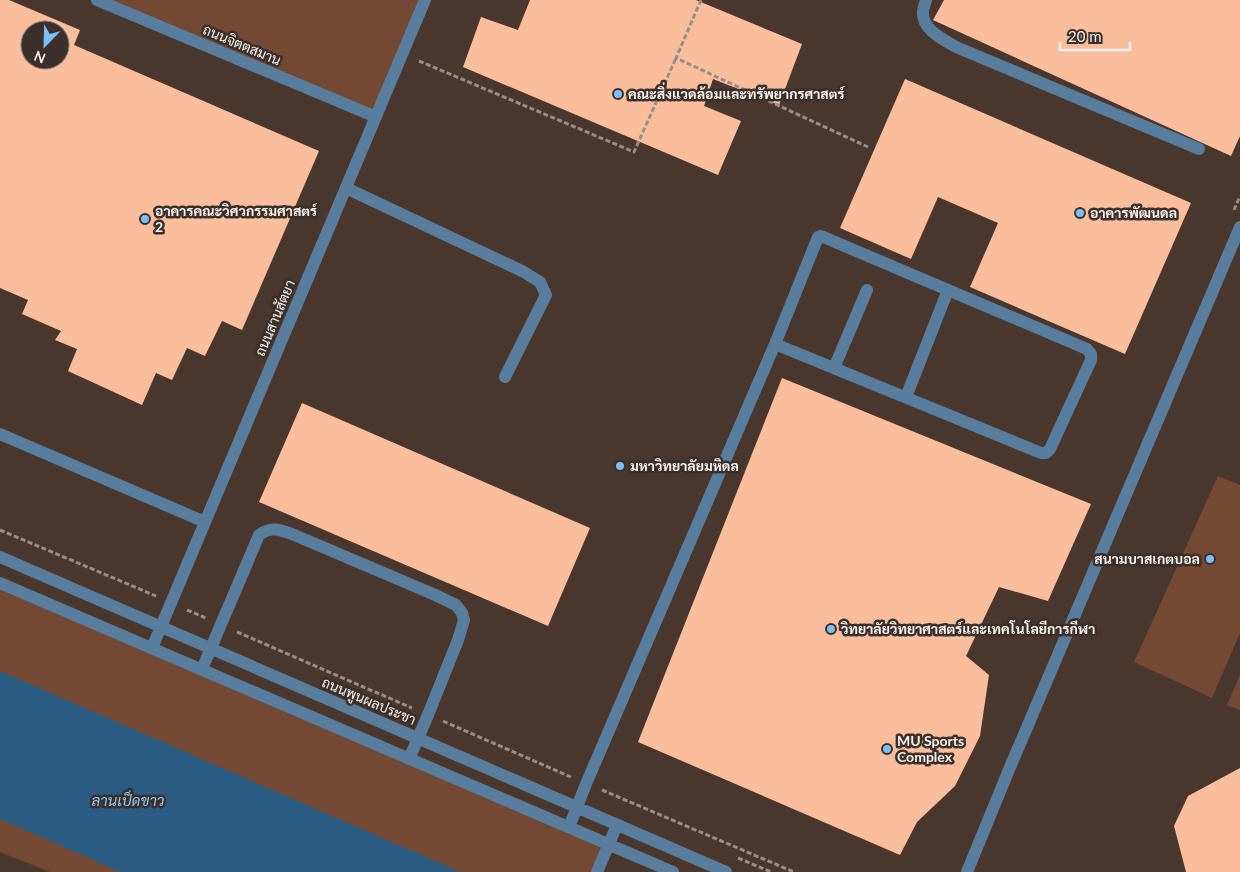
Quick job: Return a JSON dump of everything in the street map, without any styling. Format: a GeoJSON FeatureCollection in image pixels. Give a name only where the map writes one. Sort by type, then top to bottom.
{"type":"FeatureCollection","features":[{"type":"Feature","properties":{"kind":"street","name":"ถนนจิตตสมาน"},"geometry":{"type":"LineString","coordinates":[[97,0],[376,117]]}},
{"type":"Feature","properties":{"kind":"street","name":"ถนนสานสัตยา"},"geometry":{"type":"LineString","coordinates":[[152,648],[425,0]]}},
{"type":"Feature","properties":{"kind":"street"},"geometry":{"type":"LineString","coordinates":[[926,0],[923,14],[927,26],[936,35],[956,47],[1199,149]]}},
{"type":"Feature","properties":{"kind":"street"},"geometry":{"type":"LineString","coordinates":[[346,188],[524,272],[540,282],[546,295],[505,378]]}},
{"type":"Feature","properties":{"kind":"street"},"geometry":{"type":"LineString","coordinates":[[967,872],[1240,226]]}},
{"type":"Feature","properties":{"kind":"street"},"geometry":{"type":"LineString","coordinates":[[569,828],[586,784],[776,344],[819,236],[1087,349],[1091,354],[1091,360],[1050,449],[1046,453],[1041,453],[776,344]]}},
{"type":"Feature","properties":{"kind":"street"},"geometry":{"type":"LineString","coordinates":[[834,368],[868,290]]}},
{"type":"Feature","properties":{"kind":"street"},"geometry":{"type":"LineString","coordinates":[[906,398],[948,290]]}},
{"type":"Feature","properties":{"kind":"street"},"geometry":{"type":"LineString","coordinates":[[0,434],[205,522]]}},
{"type":"Feature","properties":{"kind":"street"},"geometry":{"type":"LineString","coordinates":[[202,670],[259,535],[270,529],[278,529],[292,534],[433,594],[456,605],[462,613],[464,620],[458,640],[409,759]]}},
{"type":"Feature","properties":{"kind":"street","name":"ถนนพูนผลประชา"},"geometry":{"type":"LineString","coordinates":[[0,557],[726,872]]}},
{"type":"Feature","properties":{"kind":"street"},"geometry":{"type":"LineString","coordinates":[[0,582],[673,872]]}},
{"type":"Feature","properties":{"kind":"street"},"geometry":{"type":"LineString","coordinates":[[597,872],[617,825]]}},
{"type":"Feature","properties":{"kind":"path"},"geometry":{"type":"LineString","coordinates":[[402,53],[634,152],[701,0]]}},
{"type":"Feature","properties":{"kind":"path"},"geometry":{"type":"LineString","coordinates":[[676,58],[868,147]]}},
{"type":"Feature","properties":{"kind":"path"},"geometry":{"type":"LineString","coordinates":[[0,530],[794,872]]}},
{"type":"Feature","properties":{"kind":"shaded area","name":"มหาวิทยาลัยมหิดล"},"geometry":{"type":"Polygon","coordinates":[[[0,0],[1240,0],[1240,872],[0,872],[0,0]]]}},
{"type":"Feature","properties":{"kind":"shaded area"},"geometry":{"type":"Polygon","coordinates":[[[97,0],[425,0],[376,117],[97,0]]]}},
{"type":"Feature","properties":{"kind":"shaded area","name":"สนามบาสเกตบอล"},"geometry":{"type":"Polygon","coordinates":[[[1218,476],[1240,485],[1240,633],[1212,698],[1134,662],[1218,476]]]}},
{"type":"Feature","properties":{"kind":"shaded area"},"geometry":{"type":"Polygon","coordinates":[[[0,583],[608,844],[597,872],[50,872],[0,852],[0,583]]]}},
{"type":"Feature","properties":{"kind":"shaded area"},"geometry":{"type":"Polygon","coordinates":[[[1240,675],[1240,710],[1227,705],[1240,675]]]}},
{"type":"Feature","properties":{"kind":"water","name":"ลานเป็ดขาว"},"geometry":{"type":"Polygon","coordinates":[[[0,671],[460,872],[121,872],[0,819],[0,671]]]}},
{"type":"Feature","properties":{"kind":"building","name":"อาคารคณะวิศวกรรมศาสตร์ 2"},"geometry":{"type":"Polygon","coordinates":[[[0,0],[9,0],[56,20],[20,20],[20,70],[70,70],[70,26],[80,30],[74,45],[319,151],[242,330],[222,321],[205,356],[187,348],[172,380],[156,373],[142,405],[68,371],[77,349],[55,340],[61,331],[22,314],[28,300],[0,288],[0,0]]]}},
{"type":"Feature","properties":{"kind":"building","name":"คณะสิ่งแวดล้อมและทรัพยากรศาสตร์"},"geometry":{"type":"Polygon","coordinates":[[[530,0],[696,0],[802,44],[779,105],[713,79],[704,106],[741,121],[718,175],[463,67],[481,17],[518,30],[530,0]]]}},
{"type":"Feature","properties":{"kind":"building"},"geometry":{"type":"Polygon","coordinates":[[[944,0],[1240,0],[1240,136],[1231,156],[933,20],[944,0]]]}},
{"type":"Feature","properties":{"kind":"building","name":"อาคารพัฒนดล"},"geometry":{"type":"Polygon","coordinates":[[[905,79],[1191,203],[1125,354],[970,287],[998,223],[938,197],[911,259],[840,228],[905,79]]]}},
{"type":"Feature","properties":{"kind":"building","name":"วิทยาลัยวิทยาศาสตร์และเทคโนโลยีการกีฬา"},"geometry":{"type":"Polygon","coordinates":[[[782,378],[1091,504],[1048,601],[999,587],[966,656],[989,675],[980,736],[955,786],[917,822],[900,855],[638,742],[782,378]]]}},
{"type":"Feature","properties":{"kind":"building"},"geometry":{"type":"Polygon","coordinates":[[[302,403],[590,528],[548,626],[259,502],[302,403]]]}},
{"type":"Feature","properties":{"kind":"building"},"geometry":{"type":"Polygon","coordinates":[[[1240,768],[1240,872],[1186,872],[1174,826],[1188,796],[1240,768]]]}},
{"type":"Feature","properties":{"kind":"place","name":"คณะสิ่งแวดล้อมและทรัพยากรศาสตร์"},"geometry":{"type":"Point","coordinates":[618,94]}},
{"type":"Feature","properties":{"kind":"place","name":"อาคารพัฒนดล"},"geometry":{"type":"Point","coordinates":[1080,213]}},
{"type":"Feature","properties":{"kind":"place","name":"อาคารคณะวิศวกรรมศาสตร์ 2"},"geometry":{"type":"Point","coordinates":[145,219]}},
{"type":"Feature","properties":{"kind":"place","name":"มหาวิทยาลัยมหิดล"},"geometry":{"type":"Point","coordinates":[620,466]}},
{"type":"Feature","properties":{"kind":"place","name":"สนามบาสเกตบอล"},"geometry":{"type":"Point","coordinates":[1210,559]}},
{"type":"Feature","properties":{"kind":"place","name":"วิทยาลัยวิทยาศาสตร์และเทคโนโลยีการกีฬา"},"geometry":{"type":"Point","coordinates":[831,629]}},
{"type":"Feature","properties":{"kind":"place","name":"MU Sports Complex"},"geometry":{"type":"Point","coordinates":[887,749]}}]}
